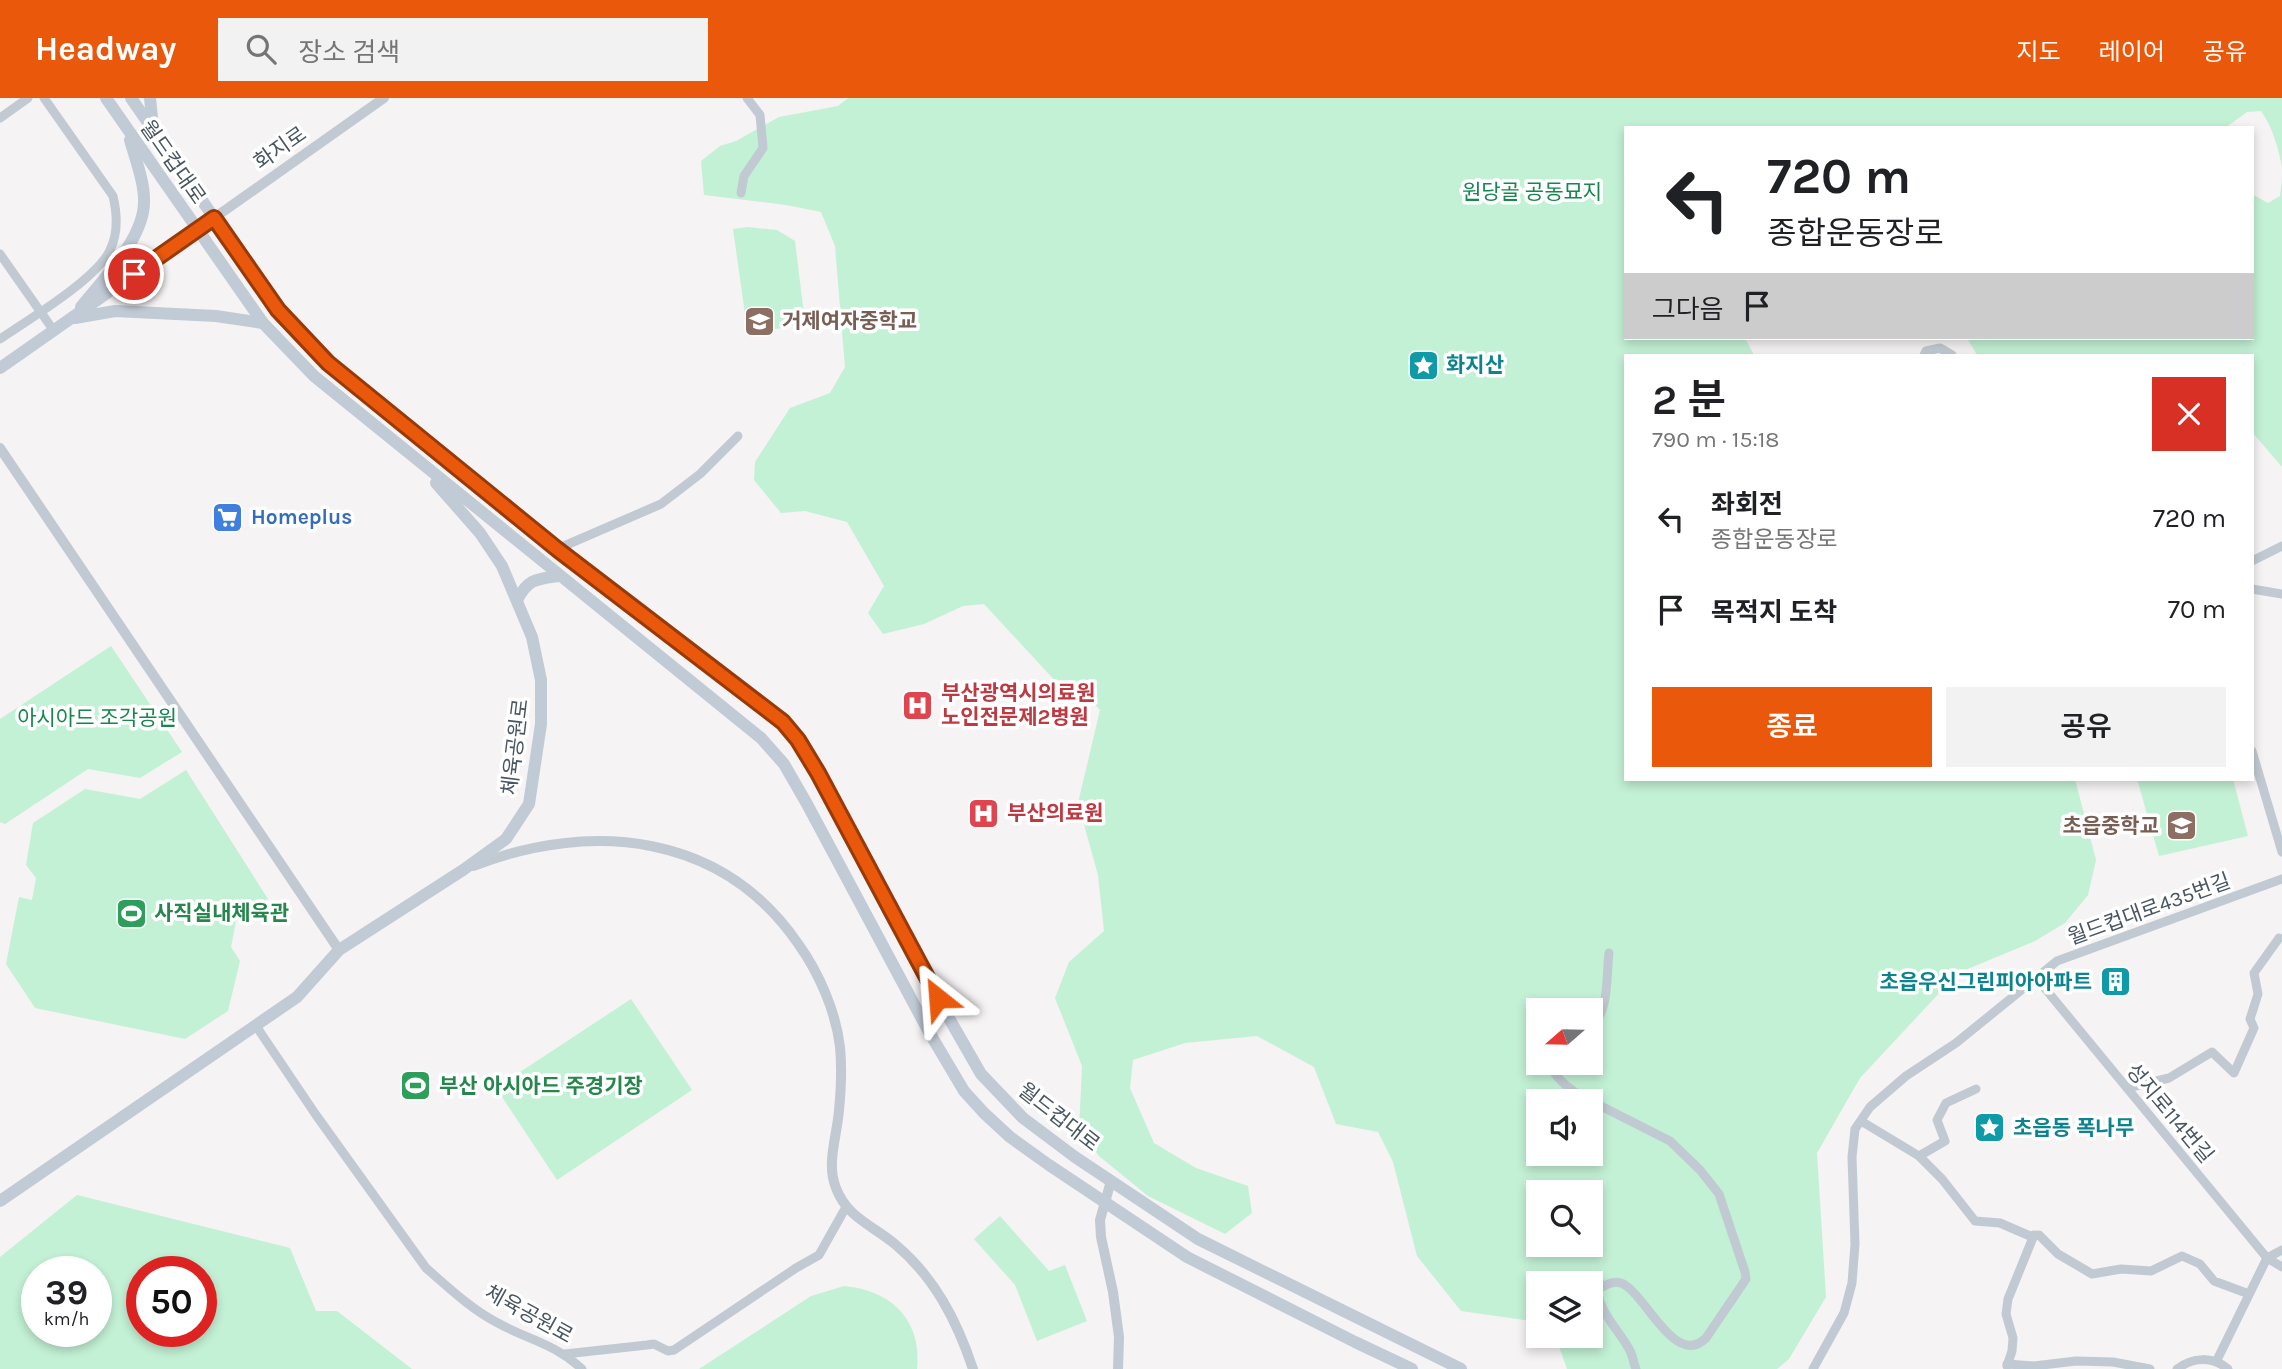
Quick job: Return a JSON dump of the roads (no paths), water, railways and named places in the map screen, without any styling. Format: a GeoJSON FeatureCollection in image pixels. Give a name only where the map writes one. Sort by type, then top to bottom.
{"type":"FeatureCollection","features":[{"type":"Feature","properties":{"kind":"main road","name":"월드컵대로"},"geometry":{"type":"LineString","coordinates":[[106,98],[263,323],[314,376],[761,738],[784,764],[929,1032],[964,1091],[1010,1137],[1104,1203],[1187,1256],[1412,1369]]}},
{"type":"Feature","properties":{"kind":"main road","name":"월드컵대로"},"geometry":{"type":"LineString","coordinates":[[131,98],[278,310],[328,363],[557,549],[783,722],[798,740],[818,773],[981,1074],[1023,1118],[1198,1239],[1359,1321],[1461,1369]]}},
{"type":"Feature","properties":{"kind":"main road"},"geometry":{"type":"LineString","coordinates":[[150,98],[153,131]]}},
{"type":"Feature","properties":{"kind":"main road"},"geometry":{"type":"LineString","coordinates":[[71,319],[121,256],[142,217],[144,198],[129,132]]}},
{"type":"Feature","properties":{"kind":"main road"},"geometry":{"type":"LineString","coordinates":[[0,368],[197,230]]}},
{"type":"Feature","properties":{"kind":"main road"},"geometry":{"type":"LineString","coordinates":[[71,319],[115,311],[216,316],[263,323]]}},
{"type":"Feature","properties":{"kind":"main road","name":"체육공원로"},"geometry":{"type":"LineString","coordinates":[[0,1201],[297,997],[339,950],[506,839],[530,804],[541,724],[541,680],[532,637],[502,566],[480,533],[418,461]]}},
{"type":"Feature","properties":{"kind":"main road"},"geometry":{"type":"LineString","coordinates":[[517,600],[523,588],[530,582],[558,576]]}},
{"type":"Feature","properties":{"kind":"street"},"geometry":{"type":"LineString","coordinates":[[0,118],[28,98]]}},
{"type":"Feature","properties":{"kind":"street"},"geometry":{"type":"LineString","coordinates":[[0,339],[96,271],[111,248],[116,224],[113,196],[44,98]]}},
{"type":"Feature","properties":{"kind":"street","name":"화지로"},"geometry":{"type":"LineString","coordinates":[[197,230],[384,98]]}},
{"type":"Feature","properties":{"kind":"street"},"geometry":{"type":"LineString","coordinates":[[741,193],[744,176],[763,148],[760,116],[747,98]]}},
{"type":"Feature","properties":{"kind":"street"},"geometry":{"type":"LineString","coordinates":[[0,254],[54,331]]}},
{"type":"Feature","properties":{"kind":"street"},"geometry":{"type":"LineString","coordinates":[[1924,354],[1926,351],[1940,348],[1950,354]]}},
{"type":"Feature","properties":{"kind":"street"},"geometry":{"type":"LineString","coordinates":[[557,549],[661,504],[700,474],[738,436]]}},
{"type":"Feature","properties":{"kind":"street"},"geometry":{"type":"LineString","coordinates":[[0,448],[339,950]]}},
{"type":"Feature","properties":{"kind":"street"},"geometry":{"type":"LineString","coordinates":[[2254,560],[2282,546]]}},
{"type":"Feature","properties":{"kind":"street"},"geometry":{"type":"LineString","coordinates":[[2254,589],[2282,594]]}},
{"type":"Feature","properties":{"kind":"street"},"geometry":{"type":"LineString","coordinates":[[2254,758],[2282,852]]}},
{"type":"Feature","properties":{"kind":"street"},"geometry":{"type":"LineString","coordinates":[[463,870],[510,854],[565,842],[611,840],[634,842],[692,858],[736,879],[757,895],[788,928],[812,965],[821,985],[839,1045],[839,1112],[831,1163],[837,1192],[856,1218],[895,1243],[935,1287],[960,1332],[973,1369]]}},
{"type":"Feature","properties":{"kind":"street","name":"월드컵대로435번길"},"geometry":{"type":"LineString","coordinates":[[1861,1121],[1870,1107],[1906,1076],[1956,1042],[2057,961],[2282,879]]}},
{"type":"Feature","properties":{"kind":"street"},"geometry":{"type":"LineString","coordinates":[[2127,1088],[2169,1078],[2213,1052],[2234,1073],[2255,1028],[2250,1019],[2258,994],[2254,973],[2279,938]]}},
{"type":"Feature","properties":{"kind":"street"},"geometry":{"type":"LineString","coordinates":[[1603,1007],[1609,953]]}},
{"type":"Feature","properties":{"kind":"street","name":"성지로114번길"},"geometry":{"type":"LineString","coordinates":[[2032,979],[2043,986],[2267,1258],[2282,1267]]}},
{"type":"Feature","properties":{"kind":"street","name":"체육공원로"},"geometry":{"type":"LineString","coordinates":[[256,1026],[426,1268],[449,1289],[495,1322],[565,1354],[582,1369]]}},
{"type":"Feature","properties":{"kind":"street"},"geometry":{"type":"LineString","coordinates":[[1555,1075],[1572,1089]]}},
{"type":"Feature","properties":{"kind":"street"},"geometry":{"type":"LineString","coordinates":[[1919,1156],[1945,1141],[1937,1120],[1946,1103],[1976,1088]]}},
{"type":"Feature","properties":{"kind":"street"},"geometry":{"type":"LineString","coordinates":[[1603,1108],[1670,1141],[1700,1170],[1719,1194],[1743,1260],[1746,1279],[1706,1338],[1694,1346],[1678,1342],[1626,1285],[1610,1283],[1600,1289],[1598,1294],[1603,1306],[1631,1351],[1636,1369]]}},
{"type":"Feature","properties":{"kind":"street"},"geometry":{"type":"LineString","coordinates":[[1813,1369],[1844,1313],[1852,1283],[1855,1244],[1852,1157],[1855,1129],[1861,1121],[1919,1156],[1942,1179],[1975,1221],[2000,1223],[2039,1236],[2058,1254],[2092,1274],[2121,1269],[2151,1271],[2182,1256],[2200,1264],[2214,1282],[2249,1294]]}},
{"type":"Feature","properties":{"kind":"street"},"geometry":{"type":"LineString","coordinates":[[1111,1181],[1100,1220],[1119,1337],[1118,1369]]}},
{"type":"Feature","properties":{"kind":"street"},"geometry":{"type":"LineString","coordinates":[[565,1354],[647,1345],[674,1350],[796,1268],[816,1259],[846,1207]]}},
{"type":"Feature","properties":{"kind":"street"},"geometry":{"type":"LineString","coordinates":[[2034,1236],[2008,1298],[2006,1314],[2013,1338],[2007,1366],[2076,1361],[2113,1362],[2150,1369]]}},
{"type":"Feature","properties":{"kind":"street"},"geometry":{"type":"LineString","coordinates":[[2217,1360],[2267,1258],[2282,1250]]}},
{"type":"Feature","properties":{"kind":"street"},"geometry":{"type":"LineString","coordinates":[[2177,1369],[2188,1361],[2217,1360],[2228,1369]]}},
{"type":"Feature","properties":{"kind":"place","name":"거제여자중학교"},"geometry":{"type":"Point","coordinates":[759,321]}},
{"type":"Feature","properties":{"kind":"place","name":"화지산"},"geometry":{"type":"Point","coordinates":[1423,365]}},
{"type":"Feature","properties":{"kind":"place","name":"Homeplus"},"geometry":{"type":"Point","coordinates":[228,517]}},
{"type":"Feature","properties":{"kind":"place","name":"부산광역시의료원 노인전문제2병원"},"geometry":{"type":"Point","coordinates":[918,705]}},
{"type":"Feature","properties":{"kind":"place","name":"부산의료원"},"geometry":{"type":"Point","coordinates":[984,813]}},
{"type":"Feature","properties":{"kind":"place","name":"초읍중학교"},"geometry":{"type":"Point","coordinates":[2182,826]}},
{"type":"Feature","properties":{"kind":"place","name":"사직실내체육관"},"geometry":{"type":"Point","coordinates":[131,913]}},
{"type":"Feature","properties":{"kind":"place","name":"초읍우신그린피아아파트"},"geometry":{"type":"Point","coordinates":[2115,982]}},
{"type":"Feature","properties":{"kind":"place","name":"부산 아시아드 주경기장"},"geometry":{"type":"Point","coordinates":[416,1086]}},
{"type":"Feature","properties":{"kind":"place","name":"초읍동 폭나무"},"geometry":{"type":"Point","coordinates":[1990,1128]}},
{"type":"Feature","properties":{"kind":"park label","name":"원당골 공동묘지"},"geometry":{"type":"Point","coordinates":[1532,192]}},
{"type":"Feature","properties":{"kind":"park label","name":"아시아드 조각공원"},"geometry":{"type":"Point","coordinates":[97,718]}}]}
